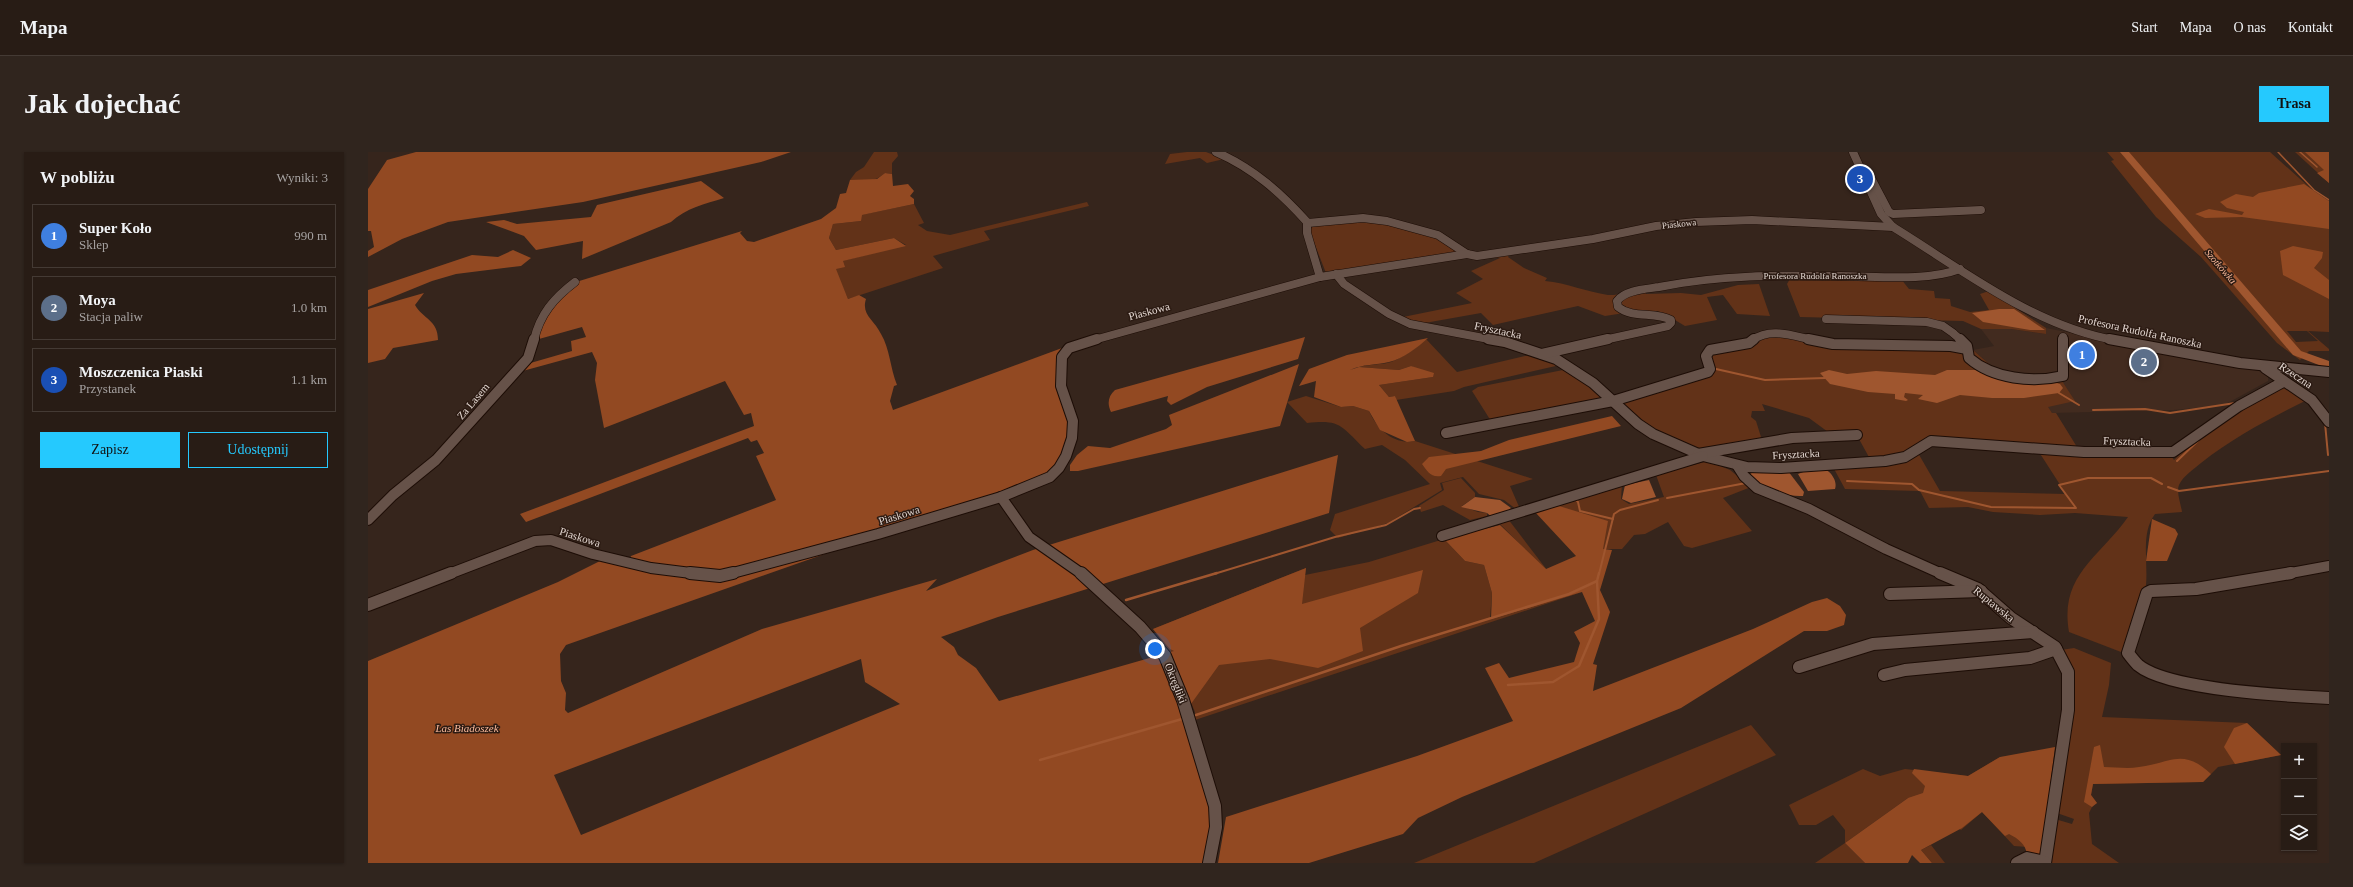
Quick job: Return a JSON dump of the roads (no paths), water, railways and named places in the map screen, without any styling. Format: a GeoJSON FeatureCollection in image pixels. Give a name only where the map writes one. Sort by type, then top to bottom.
{"type":"FeatureCollection","features":[{"type":"Feature","properties":{"kind":"street"},"geometry":{"type":"LineString","coordinates":[[1216,152],[1238,161],[1247,167],[1273,188],[1308,223],[1307,233],[1320,277]]}},
{"type":"Feature","properties":{"kind":"street","name":"Profesora Rudolfa Ranoszka"},"geometry":{"type":"LineString","coordinates":[[1853,152],[1881,214],[1893,227],[2030,312],[2071,330],[2114,340],[2263,367],[2329,372]]}},
{"type":"Feature","properties":{"kind":"street","name":"Profesora Rudolfa Ranoszka"},"geometry":{"type":"LineString","coordinates":[[1860,168],[1866,168],[1889,212],[1893,214],[1981,210]]}},
{"type":"Feature","properties":{"kind":"street","name":"Piaskowa"},"geometry":{"type":"LineString","coordinates":[[1308,223],[1358,218],[1387,221],[1438,235],[1467,254]]}},
{"type":"Feature","properties":{"kind":"street","name":"Piaskowa"},"geometry":{"type":"LineString","coordinates":[[368,605],[517,547],[541,540],[551,540],[593,554],[651,568],[720,576],[878,534],[1001,497],[1045,480],[1055,473],[1063,462],[1073,429],[1072,414],[1060,382],[1062,357],[1068,348],[1133,328],[1320,277],[1467,254],[1482,256],[1593,240],[1656,226],[1696,222],[1752,220],[1893,227]]}},
{"type":"Feature","properties":{"kind":"street","name":"Profesora Rudolfa Ranoszka"},"geometry":{"type":"LineString","coordinates":[[1542,354],[1668,326],[1671,321],[1666,316],[1655,313],[1627,312],[1619,308],[1616,302],[1620,297],[1630,292],[1669,284],[1700,280],[1776,275],[1931,275],[1947,274],[1960,269]]}},
{"type":"Feature","properties":{"kind":"street","name":"Frysztacka"},"geometry":{"type":"LineString","coordinates":[[1336,274],[1344,284],[1389,314],[1410,324],[1506,342],[1542,354],[1572,368],[1613,401],[1638,424],[1653,434],[1701,455],[1737,465],[1781,468],[1885,461],[1905,457],[1931,441],[2084,452],[2173,452],[2235,409],[2283,382]]}},
{"type":"Feature","properties":{"kind":"street","name":"Za Lasem"},"geometry":{"type":"LineString","coordinates":[[368,520],[393,495],[436,460],[490,397],[528,358],[532,351],[538,324],[543,315],[556,299],[575,282]]}},
{"type":"Feature","properties":{"kind":"street"},"geometry":{"type":"LineString","coordinates":[[1826,319],[1927,322],[1942,326],[1954,333],[1966,344],[1968,357],[1974,362],[1995,373],[2015,377],[2059,378],[2064,374],[2063,337]]}},
{"type":"Feature","properties":{"kind":"street"},"geometry":{"type":"LineString","coordinates":[[1446,433],[1613,401],[1705,373],[1710,369],[1706,356],[1710,350],[1751,342],[1763,334],[1797,336],[1833,344],[1943,345],[1967,349]]}},
{"type":"Feature","properties":{"kind":"street","name":"Rzeczna"},"geometry":{"type":"LineString","coordinates":[[2263,367],[2283,382],[2312,400],[2329,422]]}},
{"type":"Feature","properties":{"kind":"street"},"geometry":{"type":"LineString","coordinates":[[1442,536],[1701,455],[1792,438],[1858,434]]}},
{"type":"Feature","properties":{"kind":"street","name":"Ruptawska"},"geometry":{"type":"LineString","coordinates":[[1737,465],[1744,476],[1757,488],[1810,510],[1886,549],[1981,592],[2011,618],[2056,648],[2068,672],[2068,710],[2045,862]]}},
{"type":"Feature","properties":{"kind":"street","name":"Okręgliki"},"geometry":{"type":"LineString","coordinates":[[1001,497],[1029,537],[1087,577],[1140,627],[1165,656],[1184,700],[1215,806],[1216,827],[1209,863]]}},
{"type":"Feature","properties":{"kind":"street"},"geometry":{"type":"LineString","coordinates":[[2329,566],[2196,589],[2151,591],[2147,594],[2128,654],[2134,664],[2147,672],[2179,681],[2214,688],[2329,698]]}},
{"type":"Feature","properties":{"kind":"street"},"geometry":{"type":"LineString","coordinates":[[1890,594],[1981,592]]}},
{"type":"Feature","properties":{"kind":"street"},"geometry":{"type":"LineString","coordinates":[[1799,667],[1873,644],[2033,632]]}},
{"type":"Feature","properties":{"kind":"street"},"geometry":{"type":"LineString","coordinates":[[1884,675],[1905,670],[2030,658],[2056,648]]}},
{"type":"Feature","properties":{"kind":"street"},"geometry":{"type":"LineString","coordinates":[[2017,863],[2027,858],[2045,862]]}},
{"type":"Feature","properties":{"kind":"waterway","name":"Szotkówka"},"geometry":{"type":"LineString","coordinates":[[2124,152],[2297,353],[2329,365]]}},
{"type":"Feature","properties":{"kind":"waterway"},"geometry":{"type":"LineString","coordinates":[[2278,152],[2314,190],[2329,200]]}},
{"type":"Feature","properties":{"kind":"waterway"},"geometry":{"type":"LineString","coordinates":[[2300,152],[2317,167]]}},
{"type":"Feature","properties":{"kind":"waterway"},"geometry":{"type":"LineString","coordinates":[[1716,369],[1765,380],[1825,378]]}},
{"type":"Feature","properties":{"kind":"waterway"},"geometry":{"type":"LineString","coordinates":[[2059,393],[2079,405]]}},
{"type":"Feature","properties":{"kind":"waterway"},"geometry":{"type":"LineString","coordinates":[[2093,410],[2145,409],[2170,413],[2235,403]]}},
{"type":"Feature","properties":{"kind":"waterway"},"geometry":{"type":"LineString","coordinates":[[2325,423],[2328,455]]}},
{"type":"Feature","properties":{"kind":"waterway"},"geometry":{"type":"LineString","coordinates":[[2177,461],[2202,437]]}},
{"type":"Feature","properties":{"kind":"waterway"},"geometry":{"type":"LineString","coordinates":[[2168,487],[2179,491],[2329,471]]}},
{"type":"Feature","properties":{"kind":"waterway"},"geometry":{"type":"LineString","coordinates":[[1847,481],[1912,484],[1919,490],[1991,507],[2076,508],[2059,485],[2088,478],[2151,478],[2162,484]]}},
{"type":"Feature","properties":{"kind":"waterway"},"geometry":{"type":"LineString","coordinates":[[1667,498],[1746,483]]}},
{"type":"Feature","properties":{"kind":"waterway"},"geometry":{"type":"LineString","coordinates":[[1574,498],[1578,502],[1580,511],[1613,519]]}},
{"type":"Feature","properties":{"kind":"waterway"},"geometry":{"type":"LineString","coordinates":[[1613,519],[1614,514],[1620,510],[1658,500]]}},
{"type":"Feature","properties":{"kind":"waterway"},"geometry":{"type":"LineString","coordinates":[[1214,574],[1335,537],[1386,525],[1414,509],[1420,508]]}},
{"type":"Feature","properties":{"kind":"waterway"},"geometry":{"type":"LineString","coordinates":[[1599,574],[1613,519]]}},
{"type":"Feature","properties":{"kind":"waterway"},"geometry":{"type":"LineString","coordinates":[[1126,600],[1217,573]]}},
{"type":"Feature","properties":{"kind":"waterway"},"geometry":{"type":"LineString","coordinates":[[1597,581],[1599,573]]}},
{"type":"Feature","properties":{"kind":"waterway"},"geometry":{"type":"LineString","coordinates":[[1196,715],[1401,646],[1569,594],[1597,581]]}},
{"type":"Feature","properties":{"kind":"waterway"},"geometry":{"type":"LineString","coordinates":[[1508,685],[1553,682],[1579,666],[1599,619],[1597,581]]}},
{"type":"Feature","properties":{"kind":"waterway"},"geometry":{"type":"LineString","coordinates":[[1040,760],[1182,719]]}},
{"type":"Feature","properties":{"kind":"place","name":"Moszczenica Piaski"},"geometry":{"type":"Point","coordinates":[1860,179]}},
{"type":"Feature","properties":{"kind":"place","name":"Super Koło"},"geometry":{"type":"Point","coordinates":[2082,355]}},
{"type":"Feature","properties":{"kind":"place","name":"Moya"},"geometry":{"type":"Point","coordinates":[2144,362]}},
{"type":"Feature","properties":{"kind":"park label","name":"Las Biadoszek"},"geometry":{"type":"Point","coordinates":[467,728]}}]}
